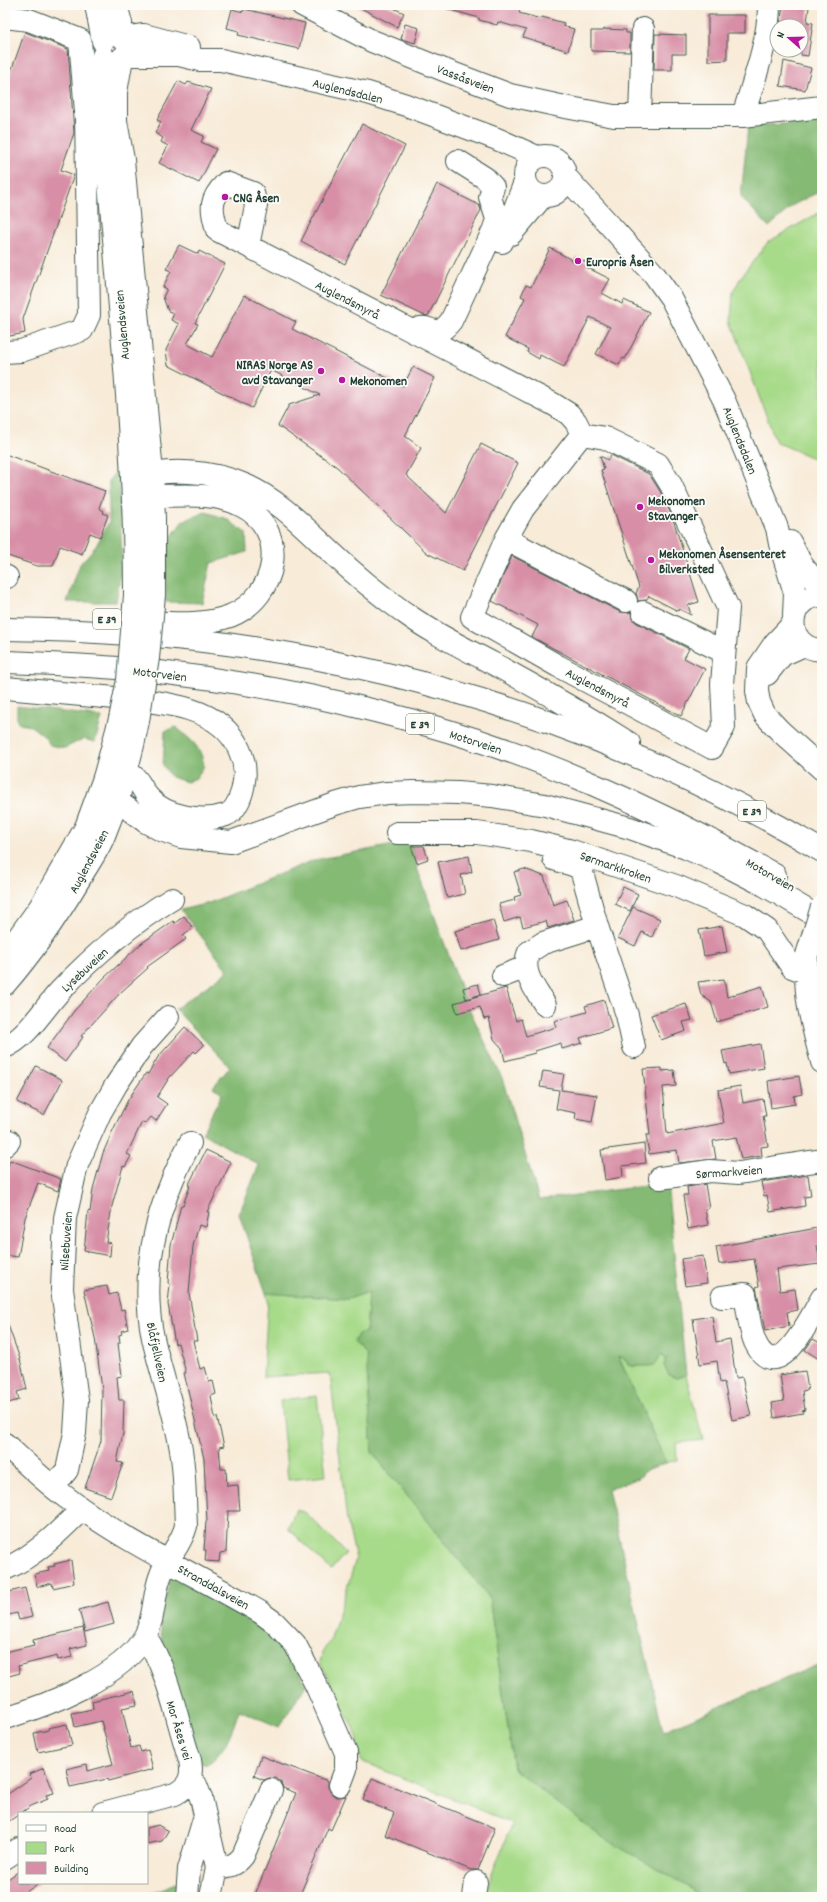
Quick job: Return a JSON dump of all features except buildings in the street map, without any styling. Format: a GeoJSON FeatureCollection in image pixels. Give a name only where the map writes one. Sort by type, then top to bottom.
{"type":"FeatureCollection","features":[{"type":"Feature","properties":{"kind":"main road"},"geometry":{"type":"LineString","coordinates":[[96,5],[115,47]]}},
{"type":"Feature","properties":{"kind":"main road"},"geometry":{"type":"LineString","coordinates":[[115,47],[121,23],[116,5]]}},
{"type":"Feature","properties":{"kind":"main road","name":"Vassåsveien"},"geometry":{"type":"LineString","coordinates":[[302,5],[372,41],[510,95],[614,116],[743,116],[822,107]]}},
{"type":"Feature","properties":{"kind":"main road"},"geometry":{"type":"LineString","coordinates":[[743,116],[759,62],[769,15],[769,5]]}},
{"type":"Feature","properties":{"kind":"main road"},"geometry":{"type":"LineString","coordinates":[[5,18],[29,20],[80,40],[86,112],[89,315],[82,330],[21,351],[5,352]]}},
{"type":"Feature","properties":{"kind":"main road"},"geometry":{"type":"LineString","coordinates":[[640,116],[643,29]]}},
{"type":"Feature","properties":{"kind":"main road","name":"Auglendsdalen"},"geometry":{"type":"LineString","coordinates":[[115,47],[179,55],[200,60],[222,60],[368,93],[424,111],[472,131],[497,139],[537,157]]}},
{"type":"Feature","properties":{"kind":"main road","name":"Auglendsveien"},"geometry":{"type":"LineString","coordinates":[[115,47],[116,121],[123,160],[142,475],[144,595]]}},
{"type":"Feature","properties":{"kind":"main road","name":"Auglendsdalen"},"geometry":{"type":"LineString","coordinates":[[472,131],[503,153],[525,178]]}},
{"type":"Feature","properties":{"kind":"main road"},"geometry":{"type":"LineString","coordinates":[[448,350],[500,248],[525,178],[526,167],[537,157],[543,155],[556,159],[564,169],[554,188],[500,248]]}},
{"type":"Feature","properties":{"kind":"main road"},"geometry":{"type":"LineString","coordinates":[[413,332],[424,327],[438,331],[445,328],[451,321],[494,229],[497,219],[490,197],[493,187],[485,178],[458,161]]}},
{"type":"Feature","properties":{"kind":"main road"},"geometry":{"type":"LineString","coordinates":[[525,178],[532,191],[554,188]]}},
{"type":"Feature","properties":{"kind":"main road","name":"Auglendsmyrå"},"geometry":{"type":"LineString","coordinates":[[248,246],[256,206],[253,193],[226,183],[216,192],[211,209],[217,230],[553,404],[573,418],[582,434]]}},
{"type":"Feature","properties":{"kind":"main road","name":"Auglendsdalen"},"geometry":{"type":"LineString","coordinates":[[554,188],[610,227],[654,274],[671,298],[686,323],[724,400],[782,538]]}},
{"type":"Feature","properties":{"kind":"main road","name":"Auglendsmyrå"},"geometry":{"type":"LineString","coordinates":[[582,434],[605,438],[658,464],[671,485],[728,608],[722,684],[724,727],[712,748],[558,666],[472,617],[506,539],[522,509],[582,434]]}},
{"type":"Feature","properties":{"kind":"main road","name":"E 39"},"geometry":{"type":"LineString","coordinates":[[142,475],[189,473],[218,477],[233,480],[261,493],[276,502],[293,516],[366,584],[407,615],[583,713],[683,777]]}},
{"type":"Feature","properties":{"kind":"main road","name":"Auglendsveien"},"geometry":{"type":"LineString","coordinates":[[142,475],[153,496],[144,595]]}},
{"type":"Feature","properties":{"kind":"main road","name":"E 39"},"geometry":{"type":"LineString","coordinates":[[5,623],[41,614],[144,622],[209,622],[230,616],[253,602],[268,582],[273,557],[269,537],[258,518],[250,510],[239,504],[214,497],[153,496]]}},
{"type":"Feature","properties":{"kind":"main road"},"geometry":{"type":"LineString","coordinates":[[782,538],[822,590]]}},
{"type":"Feature","properties":{"kind":"main road"},"geometry":{"type":"LineString","coordinates":[[782,538],[794,593],[794,620],[798,639],[816,650]]}},
{"type":"Feature","properties":{"kind":"main road"},"geometry":{"type":"LineString","coordinates":[[506,539],[634,607],[724,652]]}},
{"type":"Feature","properties":{"kind":"main road"},"geometry":{"type":"LineString","coordinates":[[129,720],[128,680],[144,595]]}},
{"type":"Feature","properties":{"kind":"main road"},"geometry":{"type":"LineString","coordinates":[[822,596],[817,595],[807,599],[799,606],[794,620],[775,642],[758,668],[757,683],[759,702],[765,714],[822,769]]}},
{"type":"Feature","properties":{"kind":"main road","name":"E 39"},"geometry":{"type":"LineString","coordinates":[[5,629],[95,631],[253,648],[359,667],[452,691],[504,707],[599,741],[683,777],[751,811],[822,851]]}},
{"type":"Feature","properties":{"kind":"main road"},"geometry":{"type":"LineString","coordinates":[[757,683],[782,655],[816,650]]}},
{"type":"Feature","properties":{"kind":"main road","name":"Motorveien"},"geometry":{"type":"LineString","coordinates":[[5,662],[91,666],[160,672],[248,685],[351,705],[442,730],[491,745],[588,782],[685,826],[780,878],[822,906]]}},
{"type":"Feature","properties":{"kind":"main road"},"geometry":{"type":"LineString","coordinates":[[5,688],[151,702],[195,712],[215,721],[231,736],[242,756],[245,773],[239,800],[228,814],[217,817],[195,818],[174,813],[162,808],[149,799],[134,776],[125,773],[104,778],[116,800],[146,822],[161,830],[181,837],[231,842],[312,811],[359,797],[373,795],[434,792],[492,796],[521,800],[596,817],[679,846],[732,869],[822,920]]}},
{"type":"Feature","properties":{"kind":"main road","name":"Auglendsveien"},"geometry":{"type":"LineString","coordinates":[[5,984],[20,968],[48,912],[94,832],[116,800],[125,773],[129,720]]}},
{"type":"Feature","properties":{"kind":"main road","name":"Auglendsveien"},"geometry":{"type":"LineString","coordinates":[[94,832],[104,778],[129,720]]}},
{"type":"Feature","properties":{"kind":"main road"},"geometry":{"type":"LineString","coordinates":[[426,832],[461,840],[497,843],[561,861],[581,869],[597,926],[626,1015],[634,1047]]}},
{"type":"Feature","properties":{"kind":"main road","name":"Sørmarkkroken"},"geometry":{"type":"LineString","coordinates":[[397,833],[477,833],[531,841],[572,851],[676,886],[728,907],[754,920],[767,930],[792,967],[806,964]]}},
{"type":"Feature","properties":{"kind":"main road","name":"Lysebuveien"},"geometry":{"type":"LineString","coordinates":[[5,1047],[20,1039],[55,997],[98,954],[142,917],[172,900]]}},
{"type":"Feature","properties":{"kind":"main road"},"geometry":{"type":"LineString","coordinates":[[822,906],[806,964],[815,1011],[822,1062]]}},
{"type":"Feature","properties":{"kind":"main road","name":"Auglendsveien"},"geometry":{"type":"LineString","coordinates":[[5,956],[48,912]]}},
{"type":"Feature","properties":{"kind":"main road"},"geometry":{"type":"LineString","coordinates":[[545,1005],[527,974],[526,967],[529,952],[535,947],[597,926]]}},
{"type":"Feature","properties":{"kind":"main road"},"geometry":{"type":"LineString","coordinates":[[503,976],[526,967]]}},
{"type":"Feature","properties":{"kind":"main road","name":"Nilsebuveien"},"geometry":{"type":"LineString","coordinates":[[53,1487],[67,1470],[76,1433],[77,1400],[62,1289],[65,1218],[77,1165],[100,1113],[116,1085],[142,1046],[168,1017]]}},
{"type":"Feature","properties":{"kind":"main road","name":"Blåfjellveien"},"geometry":{"type":"LineString","coordinates":[[5,1718],[60,1698],[97,1678],[133,1651],[145,1636],[151,1621],[160,1576],[174,1564],[186,1526],[182,1456],[153,1337],[149,1312],[148,1276],[160,1212],[176,1169],[190,1142]]}},
{"type":"Feature","properties":{"kind":"main road","name":"Sørmarkveien"},"geometry":{"type":"LineString","coordinates":[[660,1178],[710,1171],[739,1173],[822,1160]]}},
{"type":"Feature","properties":{"kind":"main road"},"geometry":{"type":"LineString","coordinates":[[722,1297],[745,1294],[755,1341],[762,1351],[768,1356],[774,1357],[786,1354],[795,1345],[822,1298]]}},
{"type":"Feature","properties":{"kind":"main road","name":"Stranddalsveien"},"geometry":{"type":"LineString","coordinates":[[5,1444],[53,1487],[82,1509],[174,1564],[260,1612],[275,1623],[295,1644],[316,1685],[346,1752],[346,1769],[340,1785]]}},
{"type":"Feature","properties":{"kind":"main road"},"geometry":{"type":"LineString","coordinates":[[5,1569],[33,1552],[61,1531],[82,1509]]}},
{"type":"Feature","properties":{"kind":"main road","name":"Mor Åses vei"},"geometry":{"type":"LineString","coordinates":[[145,1636],[155,1652],[190,1760],[192,1771],[190,1780]]}},
{"type":"Feature","properties":{"kind":"main road"},"geometry":{"type":"LineString","coordinates":[[107,1812],[175,1794],[182,1790],[190,1780],[196,1785],[216,1867],[211,1897]]}},
{"type":"Feature","properties":{"kind":"main road"},"geometry":{"type":"LineString","coordinates":[[216,1867],[228,1868],[236,1864],[243,1856],[271,1790]]}},
{"type":"Feature","properties":{"kind":"main road"},"geometry":{"type":"LineString","coordinates":[[187,1897],[189,1869],[205,1818]]}},
{"type":"Feature","properties":{"kind":"main road"},"geometry":{"type":"LineString","coordinates":[[5,1858],[18,1850]]}},
{"type":"Feature","properties":{"kind":"green space"},"geometry":{"type":"Polygon","coordinates":[[[822,112],[822,190],[793,205],[769,227],[741,197],[748,126],[785,124],[822,112]]]}},
{"type":"Feature","properties":{"kind":"green space"},"geometry":{"type":"Polygon","coordinates":[[[822,211],[822,462],[776,442],[731,321],[733,292],[741,277],[768,242],[822,211]]]}},
{"type":"Feature","properties":{"kind":"green space"},"geometry":{"type":"Polygon","coordinates":[[[119,468],[122,563],[116,602],[67,602],[80,564],[96,546],[109,522],[109,480],[119,468]]]}},
{"type":"Feature","properties":{"kind":"green space"},"geometry":{"type":"Polygon","coordinates":[[[205,512],[225,518],[246,533],[247,552],[211,563],[202,603],[166,602],[166,544],[183,521],[205,512]]]}},
{"type":"Feature","properties":{"kind":"green space"},"geometry":{"type":"Polygon","coordinates":[[[17,706],[102,717],[95,742],[83,739],[65,748],[50,745],[45,737],[31,726],[20,724],[17,720],[17,706]]]}},
{"type":"Feature","properties":{"kind":"green space"},"geometry":{"type":"Polygon","coordinates":[[[176,727],[198,748],[203,759],[204,766],[196,778],[187,782],[171,777],[163,765],[165,731],[176,727]]]}},
{"type":"Feature","properties":{"kind":"green space"},"geometry":{"type":"Polygon","coordinates":[[[410,842],[417,868],[465,1000],[502,1078],[539,1200],[667,1183],[686,1375],[676,1378],[669,1375],[664,1366],[666,1358],[662,1354],[655,1364],[647,1366],[630,1366],[623,1358],[618,1356],[666,1463],[646,1470],[639,1478],[608,1489],[663,1731],[822,1663],[822,1897],[702,1897],[690,1888],[600,1836],[514,1769],[489,1597],[372,1452],[366,1355],[354,1342],[358,1334],[366,1332],[369,1292],[348,1299],[266,1293],[239,1214],[259,1165],[202,1133],[222,1094],[213,1087],[230,1067],[175,1009],[228,971],[181,910],[209,903],[314,860],[410,842]]]}},
{"type":"Feature","properties":{"kind":"green space"},"geometry":{"type":"Polygon","coordinates":[[[370,1291],[366,1332],[372,1452],[489,1597],[514,1769],[702,1897],[483,1897],[512,1823],[361,1761],[357,1736],[320,1663],[322,1653],[331,1639],[356,1559],[347,1521],[330,1373],[263,1377],[268,1301],[266,1293],[348,1299],[370,1291]]]}},
{"type":"Feature","properties":{"kind":"green space"},"geometry":{"type":"Polygon","coordinates":[[[661,1354],[666,1358],[664,1366],[676,1378],[686,1375],[703,1440],[676,1443],[677,1460],[666,1463],[618,1355],[630,1366],[643,1366],[654,1365],[661,1354]]]}},
{"type":"Feature","properties":{"kind":"green space"},"geometry":{"type":"Polygon","coordinates":[[[317,1396],[326,1476],[288,1480],[280,1400],[317,1396]]]}},
{"type":"Feature","properties":{"kind":"green space"},"geometry":{"type":"Polygon","coordinates":[[[296,1509],[306,1513],[346,1553],[331,1570],[288,1528],[296,1509]]]}},
{"type":"Feature","properties":{"kind":"green space"},"geometry":{"type":"Polygon","coordinates":[[[174,1576],[282,1637],[306,1685],[279,1727],[239,1710],[231,1733],[224,1747],[207,1765],[198,1762],[165,1660],[160,1622],[170,1578],[174,1576]]]}},
{"type":"Feature","properties":{"kind":"green space"},"geometry":{"type":"Polygon","coordinates":[[[184,1880],[184,1897],[141,1897],[184,1880]]]}},
{"type":"Feature","properties":{"kind":"place","name":"CNG Åsen"},"geometry":{"type":"Point","coordinates":[225,197]}},
{"type":"Feature","properties":{"kind":"place","name":"Europris Åsen"},"geometry":{"type":"Point","coordinates":[578,261]}},
{"type":"Feature","properties":{"kind":"place","name":"NIRAS Norge AS avd Stavanger"},"geometry":{"type":"Point","coordinates":[321,371]}},
{"type":"Feature","properties":{"kind":"place","name":"Mekonomen"},"geometry":{"type":"Point","coordinates":[342,380]}},
{"type":"Feature","properties":{"kind":"place","name":"Mekonomen Stavanger"},"geometry":{"type":"Point","coordinates":[640,507]}},
{"type":"Feature","properties":{"kind":"place","name":"Mekonomen Åsensenteret Bilverksted"},"geometry":{"type":"Point","coordinates":[651,560]}}]}
